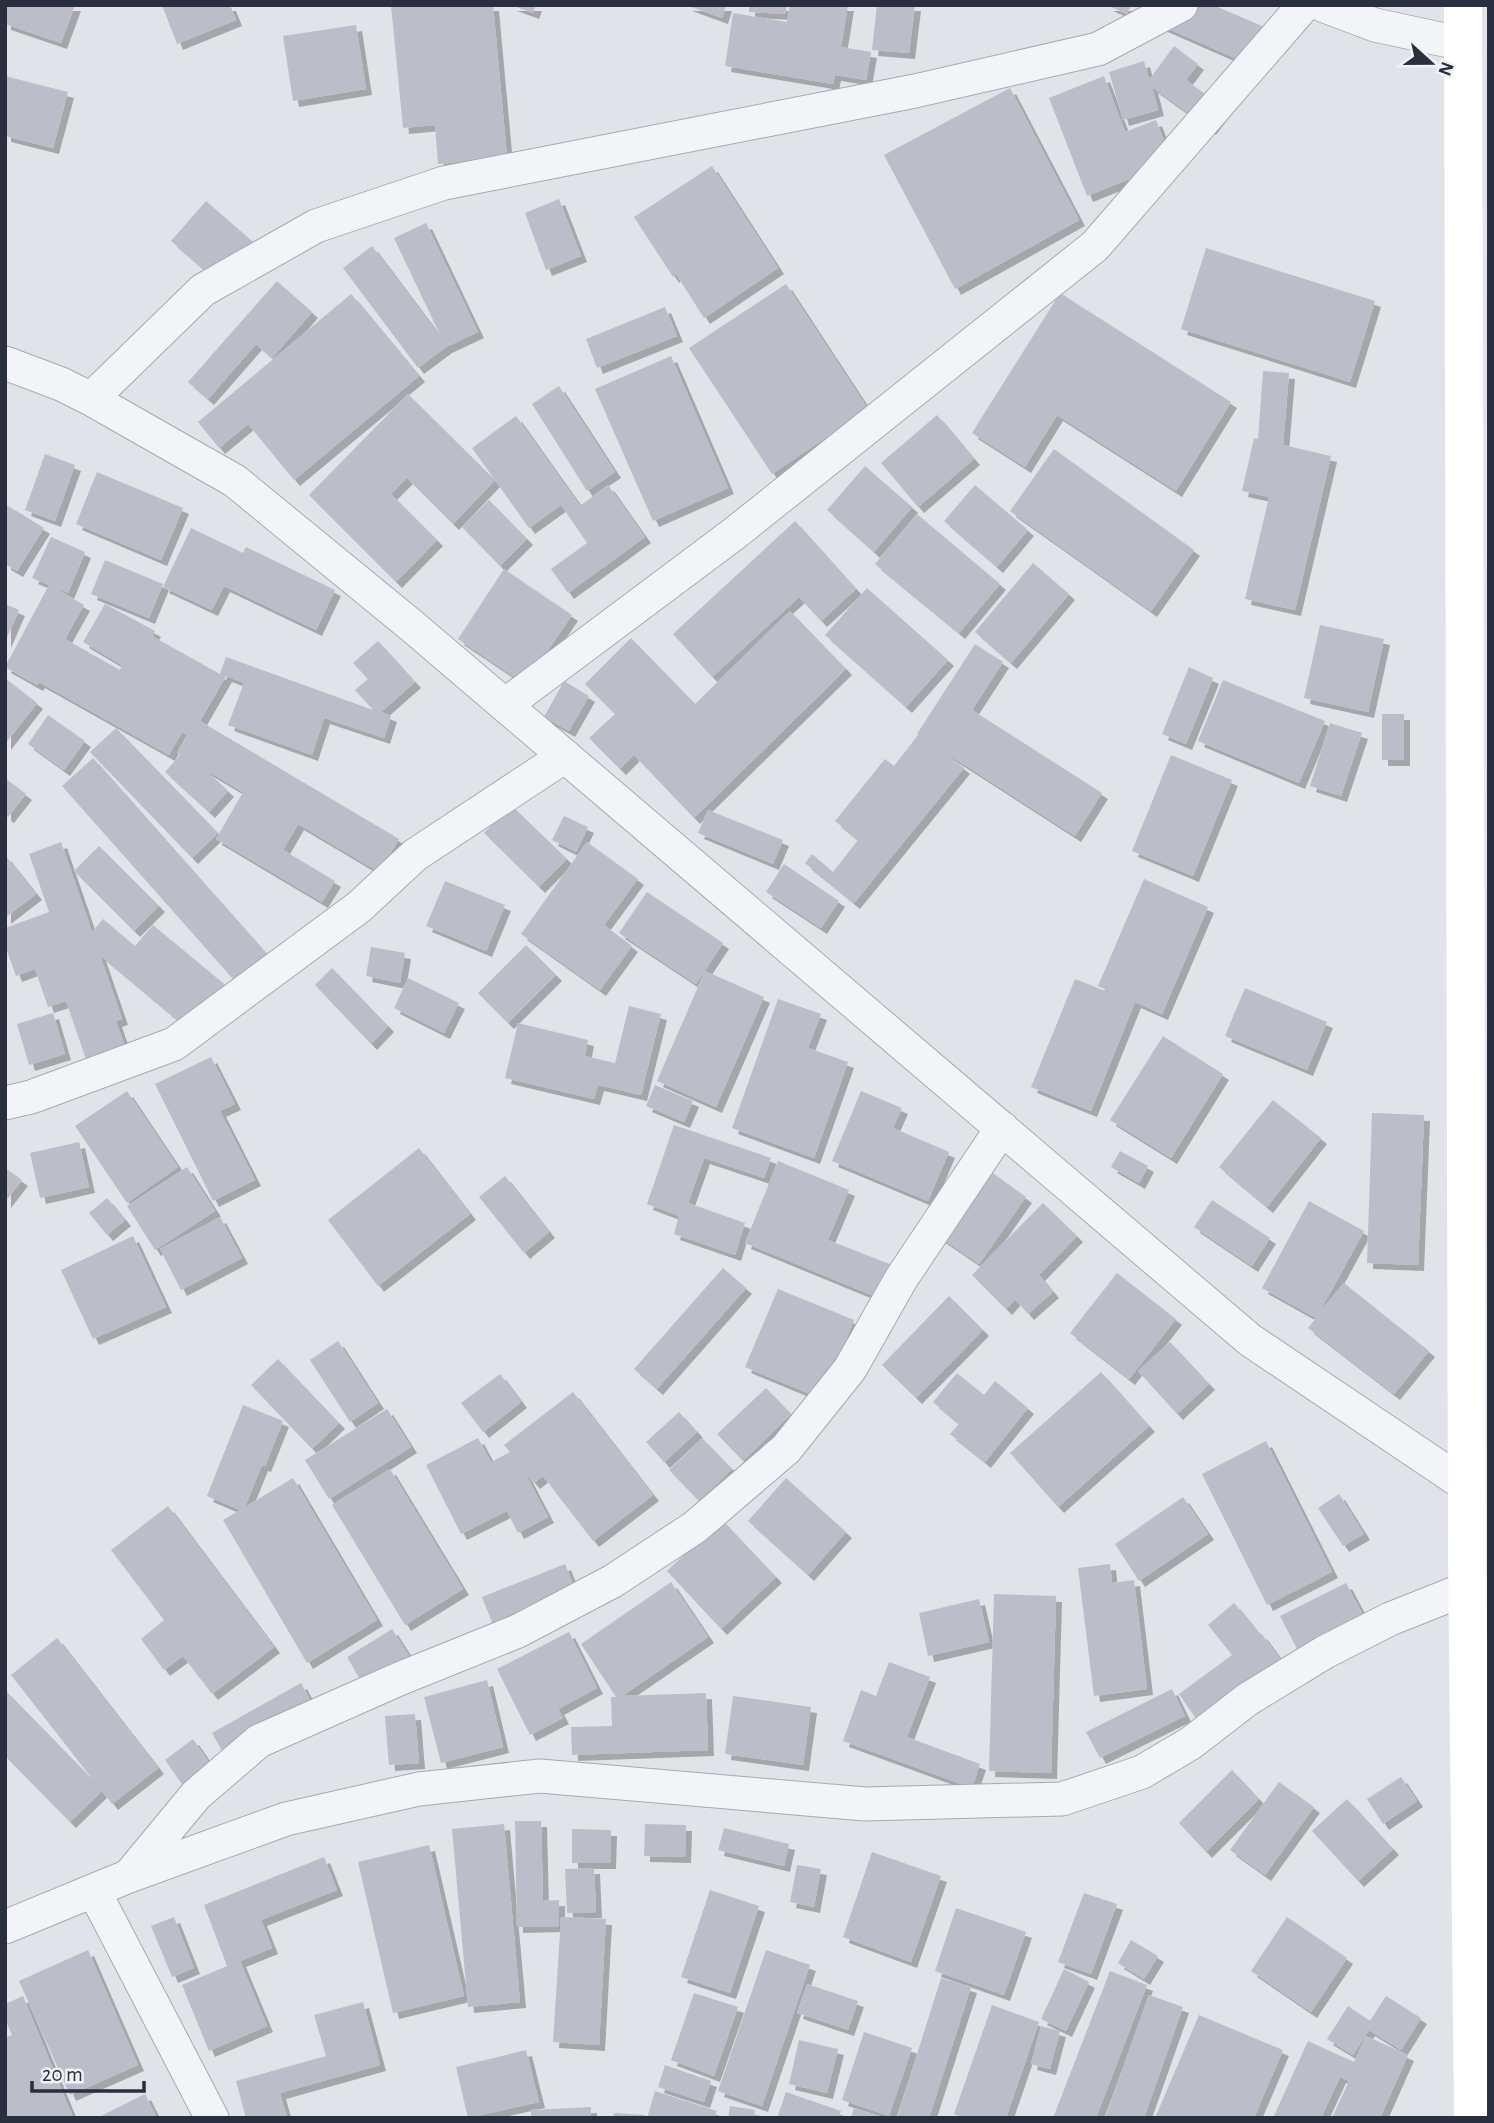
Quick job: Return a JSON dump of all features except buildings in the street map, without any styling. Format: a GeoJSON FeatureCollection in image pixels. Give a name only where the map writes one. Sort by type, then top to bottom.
{"type":"FeatureCollection","features":[{"type":"Feature","properties":{"kind":"main road"},"geometry":{"type":"LineString","coordinates":[[1463,5],[1467,1486],[1474,1567],[1473,2118]]}},
{"type":"Feature","properties":{"kind":"street"},"geometry":{"type":"LineString","coordinates":[[91,399],[203,290],[316,226],[444,183],[915,92],[1098,49],[1181,5]]}},
{"type":"Feature","properties":{"kind":"street"},"geometry":{"type":"LineString","coordinates":[[505,705],[735,533],[1095,246],[1304,5]]}},
{"type":"Feature","properties":{"kind":"street"},"geometry":{"type":"LineString","coordinates":[[1322,5],[1375,25],[1463,44]]}},
{"type":"Feature","properties":{"kind":"street"},"geometry":{"type":"LineString","coordinates":[[5,363],[61,384],[91,399],[235,481],[505,705],[1250,1340],[1467,1486]]}},
{"type":"Feature","properties":{"kind":"street"},"geometry":{"type":"LineString","coordinates":[[5,1103],[31,1097],[174,1044],[359,907],[415,855],[565,756]]}},
{"type":"Feature","properties":{"kind":"street"},"geometry":{"type":"LineString","coordinates":[[129,1876],[196,1795],[259,1741],[399,1679],[518,1631],[613,1581],[695,1527],[786,1449],[850,1369],[901,1279],[1002,1128]]}},
{"type":"Feature","properties":{"kind":"street"},"geometry":{"type":"LineString","coordinates":[[5,1927],[129,1876],[286,1819],[419,1790],[540,1776],[865,1804],[1062,1799],[1142,1772],[1191,1743],[1248,1699],[1325,1653],[1390,1619],[1474,1567]]}},
{"type":"Feature","properties":{"kind":"street"},"geometry":{"type":"LineString","coordinates":[[94,1891],[212,2118]]}}]}
